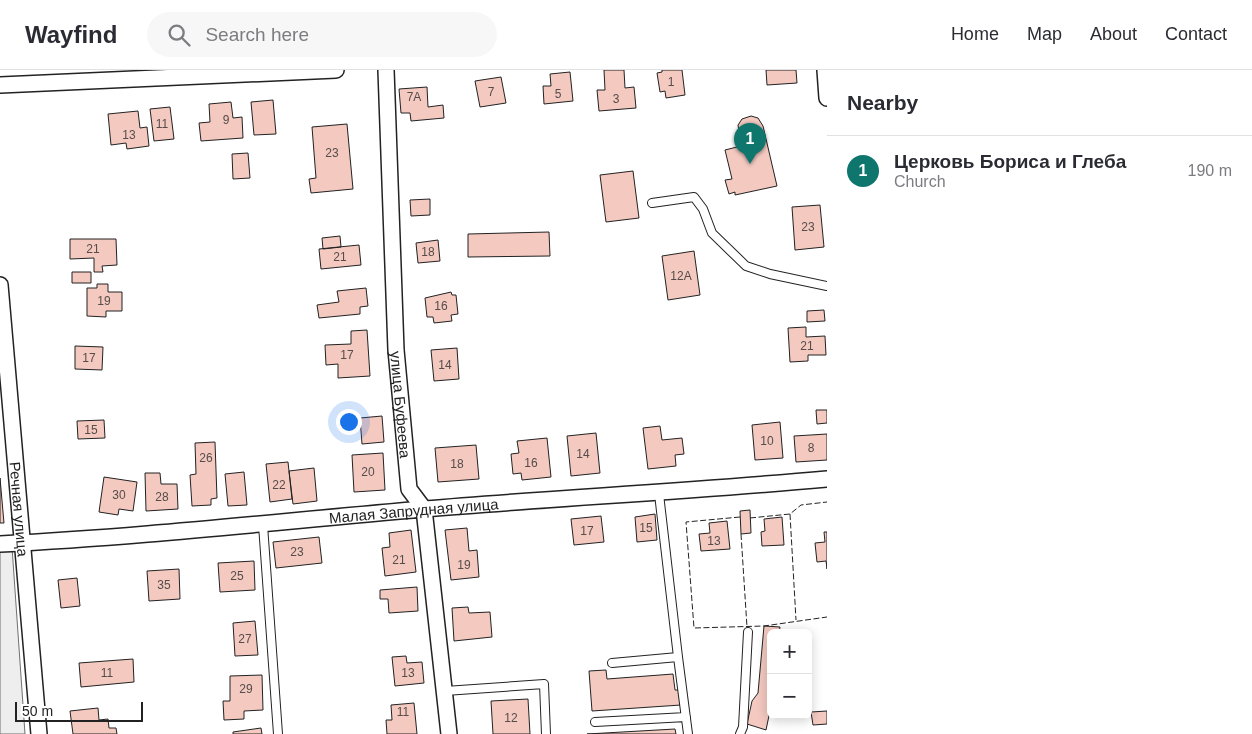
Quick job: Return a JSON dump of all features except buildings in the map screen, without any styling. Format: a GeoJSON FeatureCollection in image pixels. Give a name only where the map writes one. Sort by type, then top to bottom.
{"type":"FeatureCollection","features":[{"type":"Feature","properties":{"kind":"street"},"geometry":{"type":"LineString","coordinates":[[0,85],[336,70]]}},
{"type":"Feature","properties":{"kind":"street","name":"улица Буфеева"},"geometry":{"type":"LineString","coordinates":[[386,70],[396,350],[409,489],[424,509]]}},
{"type":"Feature","properties":{"kind":"street"},"geometry":{"type":"LineString","coordinates":[[825,70],[827,98]]}},
{"type":"Feature","properties":{"kind":"street","name":"Речная улица"},"geometry":{"type":"LineString","coordinates":[[0,285],[40,734]]}},
{"type":"Feature","properties":{"kind":"street","name":"Малая Запрудная улица"},"geometry":{"type":"LineString","coordinates":[[0,544],[263,525],[424,509],[659,494],[827,479]]}},
{"type":"Feature","properties":{"kind":"street"},"geometry":{"type":"LineString","coordinates":[[424,509],[445,691],[448,734]]}},
{"type":"Feature","properties":{"kind":"lane"},"geometry":{"type":"LineString","coordinates":[[652,202],[694,197],[703,209],[712,233],[746,266],[770,274],[827,286]]}},
{"type":"Feature","properties":{"kind":"lane"},"geometry":{"type":"LineString","coordinates":[[659,494],[688,734]]}},
{"type":"Feature","properties":{"kind":"lane"},"geometry":{"type":"LineString","coordinates":[[263,525],[278,734]]}},
{"type":"Feature","properties":{"kind":"lane"},"geometry":{"type":"LineString","coordinates":[[740,734],[743,727],[748,632]]}},
{"type":"Feature","properties":{"kind":"lane"},"geometry":{"type":"LineString","coordinates":[[612,663],[678,656]]}},
{"type":"Feature","properties":{"kind":"lane"},"geometry":{"type":"LineString","coordinates":[[445,691],[544,684],[546,734]]}},
{"type":"Feature","properties":{"kind":"lane"},"geometry":{"type":"LineString","coordinates":[[595,722],[686,717]]}},
{"type":"Feature","properties":{"kind":"shaded area"},"geometry":{"type":"Polygon","coordinates":[[[12,547],[25,734],[0,734],[0,548],[12,547]]]}},
{"type":"Feature","properties":{"kind":"fence"},"geometry":{"type":"LineString","coordinates":[[750,518],[790,514],[801,505],[827,502]]}},
{"type":"Feature","properties":{"kind":"fence"},"geometry":{"type":"LineString","coordinates":[[790,514],[796,620]]}},
{"type":"Feature","properties":{"kind":"fence"},"geometry":{"type":"LineString","coordinates":[[740,517],[686,522],[694,628],[764,626],[827,617]]}},
{"type":"Feature","properties":{"kind":"fence"},"geometry":{"type":"LineString","coordinates":[[741,534],[747,627]]}},
{"type":"Feature","properties":{"kind":"place","name":"Церковь Бориса и Глеба"},"geometry":{"type":"Point","coordinates":[750,164]}}]}
